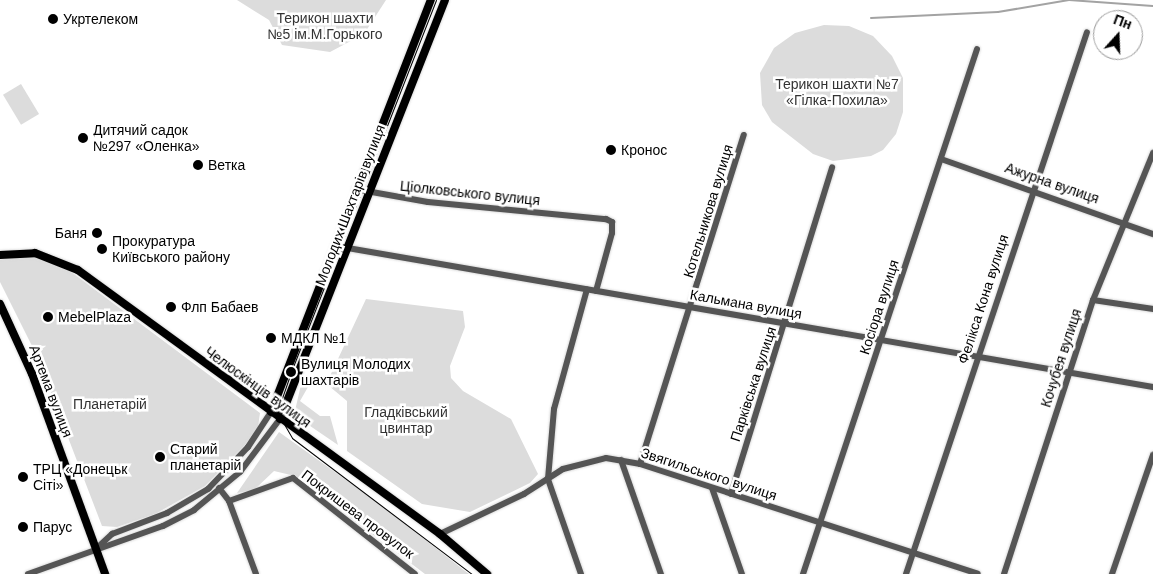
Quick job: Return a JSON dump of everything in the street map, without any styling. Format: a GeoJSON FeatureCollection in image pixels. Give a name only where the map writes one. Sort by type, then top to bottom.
{"type":"FeatureCollection","features":[{"type":"Feature","properties":{"kind":"main road","name":"Молодих Шахтарів вулиця"},"geometry":{"type":"LineString","coordinates":[[271,412],[336,246],[355,189],[431,0]]}},
{"type":"Feature","properties":{"kind":"main road","name":"Молодих Шахтарів вулиця"},"geometry":{"type":"LineString","coordinates":[[280,419],[348,248],[367,194],[446,0]]}},
{"type":"Feature","properties":{"kind":"main road","name":"Челюскінців вулиця"},"geometry":{"type":"LineString","coordinates":[[0,255],[35,253],[64,262],[440,534],[487,574]]}},
{"type":"Feature","properties":{"kind":"main road","name":"Артема вулиця"},"geometry":{"type":"LineString","coordinates":[[0,304],[29,365],[105,574]]}},
{"type":"Feature","properties":{"kind":"street","name":"Фелікса Кона вулиця"},"geometry":{"type":"LineString","coordinates":[[906,574],[1087,32]]}},
{"type":"Feature","properties":{"kind":"street","name":"Косіора вулиця"},"geometry":{"type":"LineString","coordinates":[[803,574],[977,49]]}},
{"type":"Feature","properties":{"kind":"street","name":"Котельникова вулиця"},"geometry":{"type":"LineString","coordinates":[[640,464],[744,136]]}},
{"type":"Feature","properties":{"kind":"street","name":"Кочубея вулиця"},"geometry":{"type":"LineString","coordinates":[[1004,574],[1093,300],[1123,220],[1153,153]]}},
{"type":"Feature","properties":{"kind":"street","name":"Ажурна вулиця"},"geometry":{"type":"LineString","coordinates":[[941,160],[1123,220],[1153,234]]}},
{"type":"Feature","properties":{"kind":"street","name":"Парківська вулиця"},"geometry":{"type":"LineString","coordinates":[[731,494],[832,167]]}},
{"type":"Feature","properties":{"kind":"street","name":"Ціолковського вулиця"},"geometry":{"type":"LineString","coordinates":[[355,189],[367,194],[612,222],[596,291]]}},
{"type":"Feature","properties":{"kind":"street","name":"Кальмана вулиця"},"geometry":{"type":"LineString","coordinates":[[336,246],[1153,387]]}},
{"type":"Feature","properties":{"kind":"street"},"geometry":{"type":"LineString","coordinates":[[581,574],[548,479],[554,409],[587,289]]}},
{"type":"Feature","properties":{"kind":"street"},"geometry":{"type":"LineString","coordinates":[[1093,300],[1153,309]]}},
{"type":"Feature","properties":{"kind":"street"},"geometry":{"type":"LineString","coordinates":[[96,549],[112,534],[167,513],[215,483],[248,447],[271,412]]}},
{"type":"Feature","properties":{"kind":"street"},"geometry":{"type":"LineString","coordinates":[[28,574],[174,521],[221,491],[280,419]]}},
{"type":"Feature","properties":{"kind":"street"},"geometry":{"type":"LineString","coordinates":[[1112,574],[1153,455]]}},
{"type":"Feature","properties":{"kind":"street"},"geometry":{"type":"LineString","coordinates":[[621,460],[661,574]]}},
{"type":"Feature","properties":{"kind":"street","name":"Звягильського вулиця"},"geometry":{"type":"LineString","coordinates":[[440,534],[575,464],[621,460],[640,464],[978,574]]}},
{"type":"Feature","properties":{"kind":"street","name":"Покришева провулок"},"geometry":{"type":"LineString","coordinates":[[229,501],[292,478],[415,574]]}},
{"type":"Feature","properties":{"kind":"street"},"geometry":{"type":"LineString","coordinates":[[215,483],[229,501],[256,574]]}},
{"type":"Feature","properties":{"kind":"street"},"geometry":{"type":"LineString","coordinates":[[712,488],[742,574]]}},
{"type":"Feature","properties":{"kind":"green space","name":"Терикон шахти №5 ім.М.Горького"},"geometry":{"type":"Polygon","coordinates":[[[237,0],[386,0],[364,34],[330,52],[282,45],[269,20],[237,0]]]}},
{"type":"Feature","properties":{"kind":"green space","name":"Терикон шахти №7 «Гілка-Похила»"},"geometry":{"type":"Polygon","coordinates":[[[824,25],[849,26],[873,36],[892,56],[903,78],[903,112],[896,134],[883,150],[871,156],[833,161],[813,154],[772,122],[762,105],[760,73],[774,48],[795,33],[824,25]]]}},
{"type":"Feature","properties":{"kind":"green space"},"geometry":{"type":"Polygon","coordinates":[[[21,84],[39,114],[21,125],[3,95],[21,84]]]}},
{"type":"Feature","properties":{"kind":"green space","name":"Планетарій"},"geometry":{"type":"Polygon","coordinates":[[[23,255],[58,263],[260,413],[258,427],[245,445],[205,486],[155,514],[117,527],[102,526],[36,354],[0,282],[0,260],[23,255]]]}},
{"type":"Feature","properties":{"kind":"green space","name":"Гладківський цвинтар"},"geometry":{"type":"Polygon","coordinates":[[[366,299],[463,311],[465,327],[450,366],[451,378],[463,391],[511,419],[538,474],[530,483],[470,512],[422,504],[347,451],[347,401],[329,386],[330,376],[366,299]]]}},
{"type":"Feature","properties":{"kind":"green space"},"geometry":{"type":"Polygon","coordinates":[[[303,376],[312,380],[300,401],[320,416],[330,416],[338,445],[294,415],[303,376]]]}},
{"type":"Feature","properties":{"kind":"green space"},"geometry":{"type":"Polygon","coordinates":[[[279,432],[377,502],[469,574],[425,574],[295,476],[274,471],[254,490],[237,493],[279,432]]]}},
{"type":"Feature","properties":{"kind":"waterway"},"geometry":{"type":"LineString","coordinates":[[871,18],[998,12],[1069,0],[1153,6]]}},
{"type":"Feature","properties":{"kind":"tram line"},"geometry":{"type":"LineString","coordinates":[[436,0],[291,372],[280,404],[280,417],[292,438],[472,574]]}},
{"type":"Feature","properties":{"kind":"place","name":"Укртелеком"},"geometry":{"type":"Point","coordinates":[53,19]}},
{"type":"Feature","properties":{"kind":"place","name":"Дитячий садок №297 «Оленка»"},"geometry":{"type":"Point","coordinates":[83,138]}},
{"type":"Feature","properties":{"kind":"place","name":"Кронос"},"geometry":{"type":"Point","coordinates":[611,150]}},
{"type":"Feature","properties":{"kind":"place","name":"Ветка"},"geometry":{"type":"Point","coordinates":[198,165]}},
{"type":"Feature","properties":{"kind":"place","name":"Баня"},"geometry":{"type":"Point","coordinates":[97,233]}},
{"type":"Feature","properties":{"kind":"place","name":"Прокуратура Київського району"},"geometry":{"type":"Point","coordinates":[102,249]}},
{"type":"Feature","properties":{"kind":"place","name":"Флп Бабаев"},"geometry":{"type":"Point","coordinates":[171,307]}},
{"type":"Feature","properties":{"kind":"place","name":"MebelPlaza"},"geometry":{"type":"Point","coordinates":[48,317]}},
{"type":"Feature","properties":{"kind":"place","name":"МДКЛ №1"},"geometry":{"type":"Point","coordinates":[271,338]}},
{"type":"Feature","properties":{"kind":"place","name":"Вулиця Молодих шахтарів"},"geometry":{"type":"Point","coordinates":[291,372]}},
{"type":"Feature","properties":{"kind":"place","name":"Старий планетарій"},"geometry":{"type":"Point","coordinates":[160,457]}},
{"type":"Feature","properties":{"kind":"place","name":"ТРЦ «Донецьк Сіті»"},"geometry":{"type":"Point","coordinates":[23,477]}},
{"type":"Feature","properties":{"kind":"place","name":"Парус"},"geometry":{"type":"Point","coordinates":[23,527]}}]}
